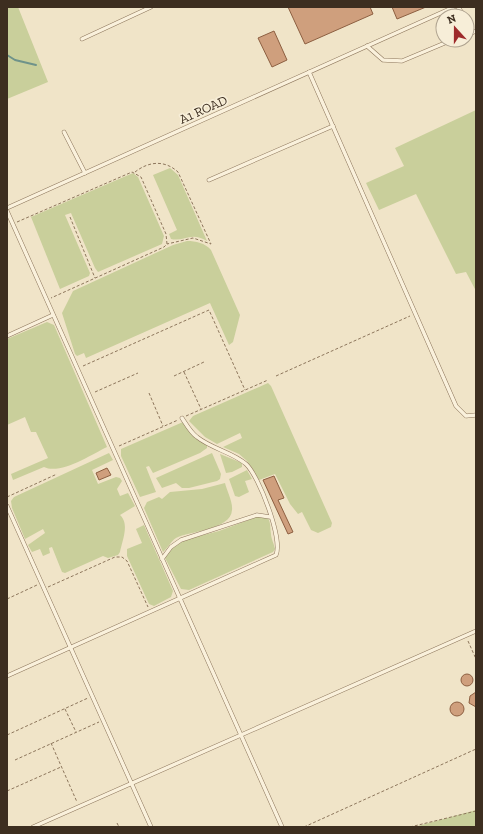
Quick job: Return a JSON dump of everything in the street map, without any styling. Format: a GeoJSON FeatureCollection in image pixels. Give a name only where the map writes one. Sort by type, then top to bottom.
{"type":"FeatureCollection","features":[{"type":"Feature","properties":{"kind":"lane"},"geometry":{"type":"LineString","coordinates":[[82,39],[151,7]]}},
{"type":"Feature","properties":{"kind":"lane","name":"A1 ROAD"},"geometry":{"type":"LineString","coordinates":[[7,208],[435,16]]}},
{"type":"Feature","properties":{"kind":"lane"},"geometry":{"type":"LineString","coordinates":[[368,46],[383,60],[402,61],[435,47]]}},
{"type":"Feature","properties":{"kind":"lane"},"geometry":{"type":"LineString","coordinates":[[309,72],[456,406],[466,416],[476,414]]}},
{"type":"Feature","properties":{"kind":"lane"},"geometry":{"type":"LineString","coordinates":[[209,180],[332,126]]}},
{"type":"Feature","properties":{"kind":"lane"},"geometry":{"type":"LineString","coordinates":[[64,132],[85,173]]}},
{"type":"Feature","properties":{"kind":"lane"},"geometry":{"type":"LineString","coordinates":[[7,211],[282,827]]}},
{"type":"Feature","properties":{"kind":"lane"},"geometry":{"type":"LineString","coordinates":[[7,336],[53,315]]}},
{"type":"Feature","properties":{"kind":"lane"},"geometry":{"type":"LineString","coordinates":[[7,676],[276,556],[276,539],[270,517],[251,470],[240,460],[197,437],[182,418]]}},
{"type":"Feature","properties":{"kind":"lane"},"geometry":{"type":"LineString","coordinates":[[7,506],[151,827]]}},
{"type":"Feature","properties":{"kind":"lane"},"geometry":{"type":"LineString","coordinates":[[162,559],[171,547],[181,540],[257,515],[270,517]]}},
{"type":"Feature","properties":{"kind":"lane"},"geometry":{"type":"LineString","coordinates":[[33,827],[476,630]]}},
{"type":"Feature","properties":{"kind":"path"},"geometry":{"type":"LineString","coordinates":[[12,224],[127,173],[135,172],[140,168],[153,164],[168,164],[178,172],[211,244],[193,238],[167,244],[46,300]]}},
{"type":"Feature","properties":{"kind":"path"},"geometry":{"type":"LineString","coordinates":[[135,172],[140,177],[163,227],[168,239],[167,244]]}},
{"type":"Feature","properties":{"kind":"path"},"geometry":{"type":"LineString","coordinates":[[70,217],[95,278]]}},
{"type":"Feature","properties":{"kind":"path"},"geometry":{"type":"LineString","coordinates":[[77,369],[209,310],[245,390]]}},
{"type":"Feature","properties":{"kind":"path"},"geometry":{"type":"LineString","coordinates":[[276,376],[415,314]]}},
{"type":"Feature","properties":{"kind":"path"},"geometry":{"type":"LineString","coordinates":[[174,376],[204,362]]}},
{"type":"Feature","properties":{"kind":"path"},"geometry":{"type":"LineString","coordinates":[[89,395],[138,372]]}},
{"type":"Feature","properties":{"kind":"path"},"geometry":{"type":"LineString","coordinates":[[184,372],[201,410]]}},
{"type":"Feature","properties":{"kind":"path"},"geometry":{"type":"LineString","coordinates":[[113,449],[268,380]]}},
{"type":"Feature","properties":{"kind":"path"},"geometry":{"type":"LineString","coordinates":[[149,393],[164,426]]}},
{"type":"Feature","properties":{"kind":"path"},"geometry":{"type":"LineString","coordinates":[[7,497],[58,474]]}},
{"type":"Feature","properties":{"kind":"path"},"geometry":{"type":"LineString","coordinates":[[44,589],[115,557],[122,557],[127,562],[150,612]]}},
{"type":"Feature","properties":{"kind":"path"},"geometry":{"type":"LineString","coordinates":[[7,599],[42,583]]}},
{"type":"Feature","properties":{"kind":"path"},"geometry":{"type":"LineString","coordinates":[[466,635],[476,659]]}},
{"type":"Feature","properties":{"kind":"path"},"geometry":{"type":"LineString","coordinates":[[7,735],[92,696]]}},
{"type":"Feature","properties":{"kind":"path"},"geometry":{"type":"LineString","coordinates":[[65,708],[76,732]]}},
{"type":"Feature","properties":{"kind":"path"},"geometry":{"type":"LineString","coordinates":[[15,760],[103,720]]}},
{"type":"Feature","properties":{"kind":"path"},"geometry":{"type":"LineString","coordinates":[[51,743],[79,807]]}},
{"type":"Feature","properties":{"kind":"path"},"geometry":{"type":"LineString","coordinates":[[304,827],[476,749]]}},
{"type":"Feature","properties":{"kind":"path"},"geometry":{"type":"LineString","coordinates":[[7,791],[62,767]]}},
{"type":"Feature","properties":{"kind":"path"},"geometry":{"type":"LineString","coordinates":[[410,827],[476,811]]}},
{"type":"Feature","properties":{"kind":"path"},"geometry":{"type":"LineString","coordinates":[[117,823],[119,827]]}},
{"type":"Feature","properties":{"kind":"green space"},"geometry":{"type":"Polygon","coordinates":[[[7,7],[18,7],[48,82],[7,99],[7,7]]]}},
{"type":"Feature","properties":{"kind":"green space"},"geometry":{"type":"Polygon","coordinates":[[[476,110],[476,291],[466,272],[456,274],[416,194],[379,210],[366,183],[404,166],[395,148],[476,110]]]}},
{"type":"Feature","properties":{"kind":"green space"},"geometry":{"type":"Polygon","coordinates":[[[170,168],[178,175],[207,241],[196,237],[176,240],[171,239],[169,234],[177,230],[153,175],[170,168]]]}},
{"type":"Feature","properties":{"kind":"green space"},"geometry":{"type":"Polygon","coordinates":[[[133,173],[138,177],[164,236],[162,244],[98,272],[71,213],[65,215],[90,273],[89,276],[60,289],[31,217],[133,173]]]}},
{"type":"Feature","properties":{"kind":"green space"},"geometry":{"type":"Polygon","coordinates":[[[187,241],[200,243],[211,250],[240,315],[233,342],[229,345],[210,303],[86,358],[84,353],[77,356],[75,354],[62,313],[73,291],[173,245],[187,241]]]}},
{"type":"Feature","properties":{"kind":"green space"},"geometry":{"type":"Polygon","coordinates":[[[47,322],[54,325],[107,447],[76,463],[51,469],[44,467],[13,480],[11,474],[48,458],[36,432],[31,432],[25,417],[7,425],[7,339],[47,322]]]}},
{"type":"Feature","properties":{"kind":"green space"},"geometry":{"type":"Polygon","coordinates":[[[268,383],[271,386],[332,523],[331,527],[318,533],[311,530],[302,512],[298,514],[290,504],[275,474],[259,480],[247,461],[239,454],[223,447],[242,438],[240,433],[217,444],[205,437],[189,421],[193,416],[268,383]]]}},
{"type":"Feature","properties":{"kind":"green space"},"geometry":{"type":"Polygon","coordinates":[[[183,422],[207,445],[207,448],[200,453],[153,473],[149,466],[146,467],[156,492],[140,497],[121,456],[121,449],[183,422]]]}},
{"type":"Feature","properties":{"kind":"green space"},"geometry":{"type":"Polygon","coordinates":[[[109,453],[113,460],[92,470],[98,484],[116,477],[120,478],[122,481],[117,489],[120,496],[128,493],[135,506],[120,515],[123,519],[125,528],[120,552],[118,555],[108,558],[103,556],[65,573],[62,572],[52,547],[49,548],[50,553],[43,556],[40,549],[32,552],[28,545],[45,533],[43,529],[25,539],[12,508],[11,501],[14,497],[109,453]]]}},
{"type":"Feature","properties":{"kind":"green space"},"geometry":{"type":"Polygon","coordinates":[[[212,453],[221,474],[220,479],[217,481],[189,488],[182,488],[176,483],[162,488],[156,478],[212,453]]]}},
{"type":"Feature","properties":{"kind":"green space"},"geometry":{"type":"Polygon","coordinates":[[[220,454],[242,463],[242,467],[226,473],[220,454]]]}},
{"type":"Feature","properties":{"kind":"green space"},"geometry":{"type":"Polygon","coordinates":[[[247,470],[252,479],[245,481],[249,492],[239,497],[235,496],[229,479],[247,470]]]}},
{"type":"Feature","properties":{"kind":"green space"},"geometry":{"type":"Polygon","coordinates":[[[225,483],[232,504],[230,517],[225,522],[217,526],[176,538],[163,552],[144,508],[147,502],[159,497],[162,499],[170,492],[202,489],[225,483]]]}},
{"type":"Feature","properties":{"kind":"green space"},"geometry":{"type":"Polygon","coordinates":[[[259,516],[268,518],[269,520],[271,537],[275,549],[273,552],[189,590],[181,589],[165,558],[171,549],[184,540],[219,531],[259,516]]]}},
{"type":"Feature","properties":{"kind":"green space"},"geometry":{"type":"Polygon","coordinates":[[[144,525],[173,591],[171,597],[154,606],[149,604],[127,556],[127,549],[142,543],[136,529],[144,525]]]}},
{"type":"Feature","properties":{"kind":"green space"},"geometry":{"type":"Polygon","coordinates":[[[476,810],[476,827],[414,827],[476,810]]]}},
{"type":"Feature","properties":{"kind":"building"},"geometry":{"type":"Polygon","coordinates":[[[288,7],[370,7],[373,14],[305,44],[288,7]]]}},
{"type":"Feature","properties":{"kind":"building"},"geometry":{"type":"Polygon","coordinates":[[[392,7],[426,7],[397,19],[392,7]]]}},
{"type":"Feature","properties":{"kind":"building"},"geometry":{"type":"Polygon","coordinates":[[[274,31],[287,60],[272,67],[258,38],[274,31]]]}},
{"type":"Feature","properties":{"kind":"building"},"geometry":{"type":"Polygon","coordinates":[[[107,468],[111,475],[99,480],[96,473],[107,468]]]}},
{"type":"Feature","properties":{"kind":"building"},"geometry":{"type":"Polygon","coordinates":[[[274,476],[284,498],[278,500],[293,532],[288,534],[263,480],[274,476]]]}},
{"type":"Feature","properties":{"kind":"building"},"geometry":{"type":"Polygon","coordinates":[[[465,674],[469,674],[473,680],[469,686],[465,686],[461,682],[461,678],[465,674]]]}},
{"type":"Feature","properties":{"kind":"building"},"geometry":{"type":"Polygon","coordinates":[[[476,692],[476,707],[469,703],[470,696],[476,692]]]}},
{"type":"Feature","properties":{"kind":"building"},"geometry":{"type":"Polygon","coordinates":[[[457,702],[462,704],[464,709],[462,714],[457,716],[452,714],[450,709],[452,704],[457,702]]]}},
{"type":"Feature","properties":{"kind":"waterway"},"geometry":{"type":"LineString","coordinates":[[7,55],[15,60],[36,65]]}}]}
